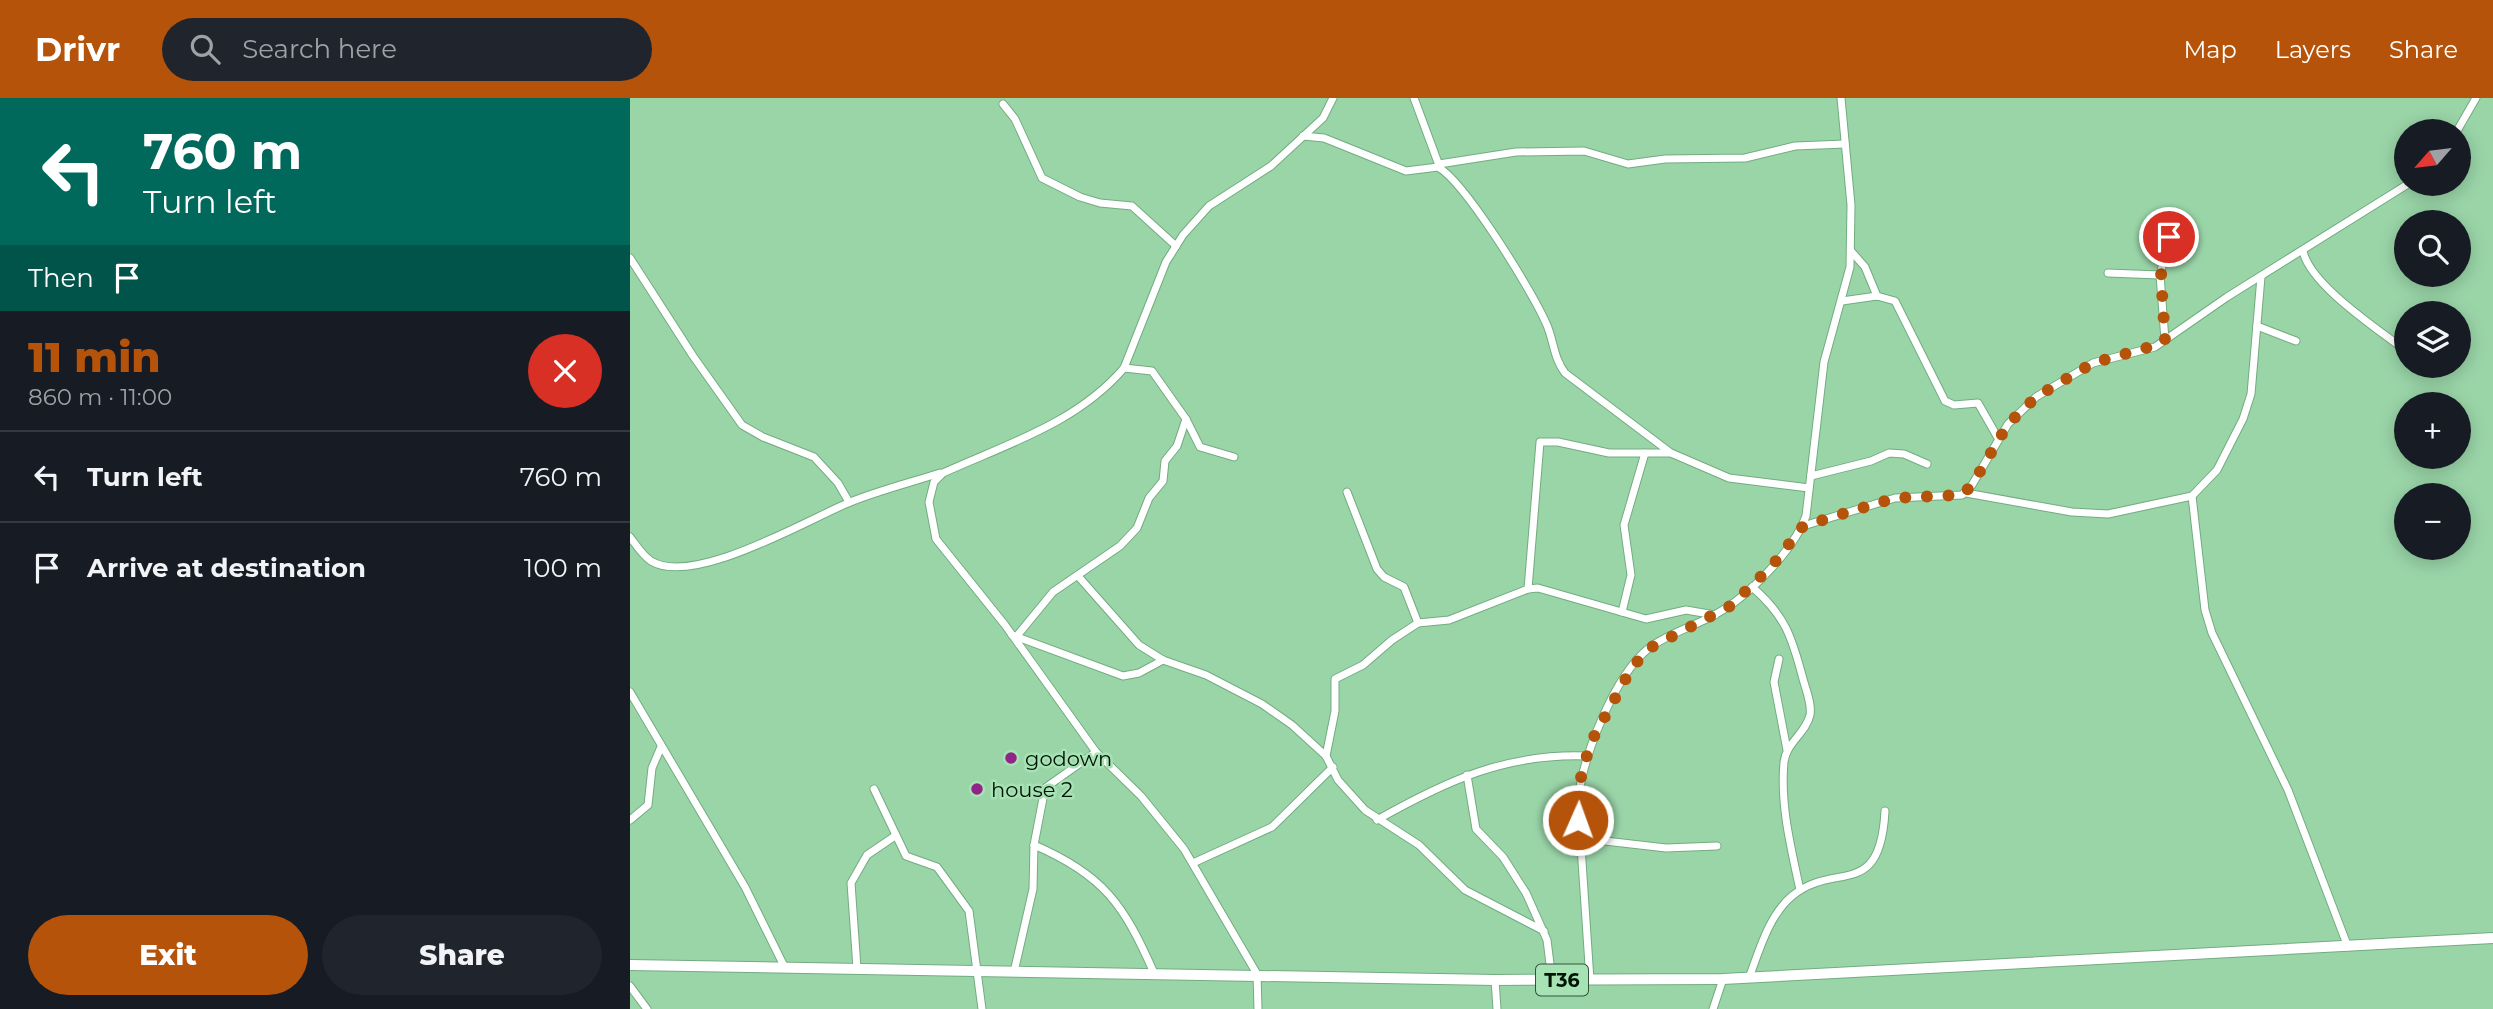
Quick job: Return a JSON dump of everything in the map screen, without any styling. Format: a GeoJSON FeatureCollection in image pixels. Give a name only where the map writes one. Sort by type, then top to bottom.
{"type":"FeatureCollection","features":[{"type":"Feature","properties":{"kind":"highway","name":"T36"},"geometry":{"type":"LineString","coordinates":[[630,965],[1495,980],[1723,979],[2493,938]]}},
{"type":"Feature","properties":{"kind":"street"},"geometry":{"type":"LineString","coordinates":[[630,537],[650,561],[658,564],[701,562],[752,549],[849,502],[943,473],[1073,413],[1099,394],[1124,368],[1166,262],[1209,206],[1259,176],[1323,118],[1333,98]]}},
{"type":"Feature","properties":{"kind":"street"},"geometry":{"type":"LineString","coordinates":[[1414,98],[1440,166],[1519,273],[1545,320],[1554,356],[1565,373],[1671,453],[1730,478],[1809,488]]}},
{"type":"Feature","properties":{"kind":"street"},"geometry":{"type":"LineString","coordinates":[[1590,980],[1579,838],[1580,781],[1587,756],[1609,707],[1631,669],[1648,649],[1715,615],[1752,587],[1803,526],[1824,362],[1842,301],[1851,251],[1841,98]]}},
{"type":"Feature","properties":{"kind":"street"},"geometry":{"type":"LineString","coordinates":[[2464,119],[2476,98]]}},
{"type":"Feature","properties":{"kind":"street"},"geometry":{"type":"LineString","coordinates":[[1003,104],[1015,119],[1042,178],[1100,203],[1132,206],[1176,246]]}},
{"type":"Feature","properties":{"kind":"street"},"geometry":{"type":"LineString","coordinates":[[1323,118],[1324,138]]}},
{"type":"Feature","properties":{"kind":"street"},"geometry":{"type":"LineString","coordinates":[[1302,136],[1324,138],[1406,170],[1516,152],[1584,151],[1628,164],[1665,159],[1745,158],[1795,146],[1845,144]]}},
{"type":"Feature","properties":{"kind":"street"},"geometry":{"type":"LineString","coordinates":[[1966,493],[1998,438],[2036,397],[2093,363],[2145,351],[2165,340],[2394,193]]}},
{"type":"Feature","properties":{"kind":"street"},"geometry":{"type":"LineString","coordinates":[[2165,340],[2161,275],[2172,226]]}},
{"type":"Feature","properties":{"kind":"street"},"geometry":{"type":"LineString","coordinates":[[1851,251],[1865,267],[1877,296]]}},
{"type":"Feature","properties":{"kind":"street"},"geometry":{"type":"LineString","coordinates":[[2303,251],[2310,270],[2340,300],[2394,342]]}},
{"type":"Feature","properties":{"kind":"street"},"geometry":{"type":"LineString","coordinates":[[630,258],[693,356],[742,425],[763,437],[814,457],[838,483],[849,502]]}},
{"type":"Feature","properties":{"kind":"street"},"geometry":{"type":"LineString","coordinates":[[2108,273],[2161,275]]}},
{"type":"Feature","properties":{"kind":"street"},"geometry":{"type":"LineString","coordinates":[[1803,526],[1895,498],[1957,496],[1966,493],[2072,512],[2109,514],[2192,496],[2217,470],[2238,432],[2251,394],[2261,277]]}},
{"type":"Feature","properties":{"kind":"street"},"geometry":{"type":"LineString","coordinates":[[1842,301],[1888,297],[1900,308],[1945,401],[1954,405],[1978,403],[1998,438]]}},
{"type":"Feature","properties":{"kind":"street"},"geometry":{"type":"LineString","coordinates":[[2257,326],[2295,341]]}},
{"type":"Feature","properties":{"kind":"street"},"geometry":{"type":"LineString","coordinates":[[1124,368],[1152,371],[1205,451],[1234,457]]}},
{"type":"Feature","properties":{"kind":"street"},"geometry":{"type":"LineString","coordinates":[[1014,636],[1053,592],[1120,546],[1137,528],[1149,498],[1163,481],[1165,461],[1177,446],[1186,419]]}},
{"type":"Feature","properties":{"kind":"street"},"geometry":{"type":"LineString","coordinates":[[1528,589],[1541,442],[1558,442],[1609,453],[1671,453]]}},
{"type":"Feature","properties":{"kind":"street"},"geometry":{"type":"LineString","coordinates":[[1622,612],[1631,575],[1625,525],[1646,453]]}},
{"type":"Feature","properties":{"kind":"street"},"geometry":{"type":"LineString","coordinates":[[1811,476],[1871,461],[1889,453],[1904,454],[1927,464]]}},
{"type":"Feature","properties":{"kind":"street"},"geometry":{"type":"LineString","coordinates":[[943,473],[934,482],[929,502],[936,539],[1014,636],[1096,752],[1140,796],[1193,863],[1257,974],[1258,1009]]}},
{"type":"Feature","properties":{"kind":"street"},"geometry":{"type":"LineString","coordinates":[[1347,492],[1377,569],[1384,577],[1404,587],[1418,623]]}},
{"type":"Feature","properties":{"kind":"street"},"geometry":{"type":"LineString","coordinates":[[2192,496],[2205,610],[2212,633],[2288,790],[2348,947]]}},
{"type":"Feature","properties":{"kind":"street"},"geometry":{"type":"LineString","coordinates":[[1078,576],[1129,637],[1163,660],[1206,674],[1262,704],[1292,724],[1326,756],[1341,784],[1377,820],[1419,845],[1465,890],[1544,931]]}},
{"type":"Feature","properties":{"kind":"street"},"geometry":{"type":"LineString","coordinates":[[1752,587],[1774,606],[1783,619],[1791,637],[1809,703],[1808,720],[1787,750]]}},
{"type":"Feature","properties":{"kind":"street"},"geometry":{"type":"LineString","coordinates":[[1326,756],[1335,711],[1335,679],[1363,665],[1401,633],[1418,623],[1459,617],[1528,589],[1538,589],[1646,619],[1686,610],[1715,615]]}},
{"type":"Feature","properties":{"kind":"street"},"geometry":{"type":"LineString","coordinates":[[1014,636],[1123,676],[1139,673],[1163,660]]}},
{"type":"Feature","properties":{"kind":"street"},"geometry":{"type":"LineString","coordinates":[[1779,659],[1774,682],[1787,750],[1784,767],[1787,833],[1800,890]]}},
{"type":"Feature","properties":{"kind":"street"},"geometry":{"type":"LineString","coordinates":[[630,692],[746,887],[785,968]]}},
{"type":"Feature","properties":{"kind":"street"},"geometry":{"type":"LineString","coordinates":[[630,820],[648,805],[652,768],[661,747]]}},
{"type":"Feature","properties":{"kind":"street"},"geometry":{"type":"LineString","coordinates":[[1013,972],[1033,889],[1034,845],[1045,788],[1096,752]]}},
{"type":"Feature","properties":{"kind":"street"},"geometry":{"type":"LineString","coordinates":[[1377,820],[1467,775],[1547,754],[1587,756]]}},
{"type":"Feature","properties":{"kind":"street"},"geometry":{"type":"LineString","coordinates":[[1193,863],[1272,827],[1333,767]]}},
{"type":"Feature","properties":{"kind":"street"},"geometry":{"type":"LineString","coordinates":[[1467,775],[1476,829],[1507,863],[1544,931],[1552,980]]}},
{"type":"Feature","properties":{"kind":"street"},"geometry":{"type":"LineString","coordinates":[[874,789],[894,836],[906,856],[940,870],[970,914],[982,1009]]}},
{"type":"Feature","properties":{"kind":"street"},"geometry":{"type":"LineString","coordinates":[[1749,978],[1778,911],[1800,890],[1854,876],[1865,868],[1881,844],[1885,811]]}},
{"type":"Feature","properties":{"kind":"street"},"geometry":{"type":"LineString","coordinates":[[857,968],[851,883],[867,855],[894,836]]}},
{"type":"Feature","properties":{"kind":"street"},"geometry":{"type":"LineString","coordinates":[[1579,838],[1665,848],[1717,846]]}},
{"type":"Feature","properties":{"kind":"street"},"geometry":{"type":"LineString","coordinates":[[1034,845],[1082,868],[1101,884],[1139,938],[1154,973]]}},
{"type":"Feature","properties":{"kind":"street"},"geometry":{"type":"LineString","coordinates":[[1713,1009],[1723,979]]}},
{"type":"Feature","properties":{"kind":"street"},"geometry":{"type":"LineString","coordinates":[[1495,980],[1497,1009]]}},
{"type":"Feature","properties":{"kind":"street"},"geometry":{"type":"LineString","coordinates":[[630,986],[647,1009]]}},
{"type":"Feature","properties":{"kind":"place","name":"godown"},"geometry":{"type":"Point","coordinates":[1011,758]}},
{"type":"Feature","properties":{"kind":"place","name":"house 2"},"geometry":{"type":"Point","coordinates":[977,789]}},
{"type":"Feature","properties":{"kind":"route"},"geometry":{"type":"LineString","coordinates":[[1578,820],[1580,781],[1590,744],[1631,669],[1648,649],[1730,606],[1772,566],[1803,526],[1895,498],[1966,493],[2008,424],[2036,397],[2093,363],[2145,351],[2160,344],[2165,340],[2161,275],[2169,237]]}}]}
